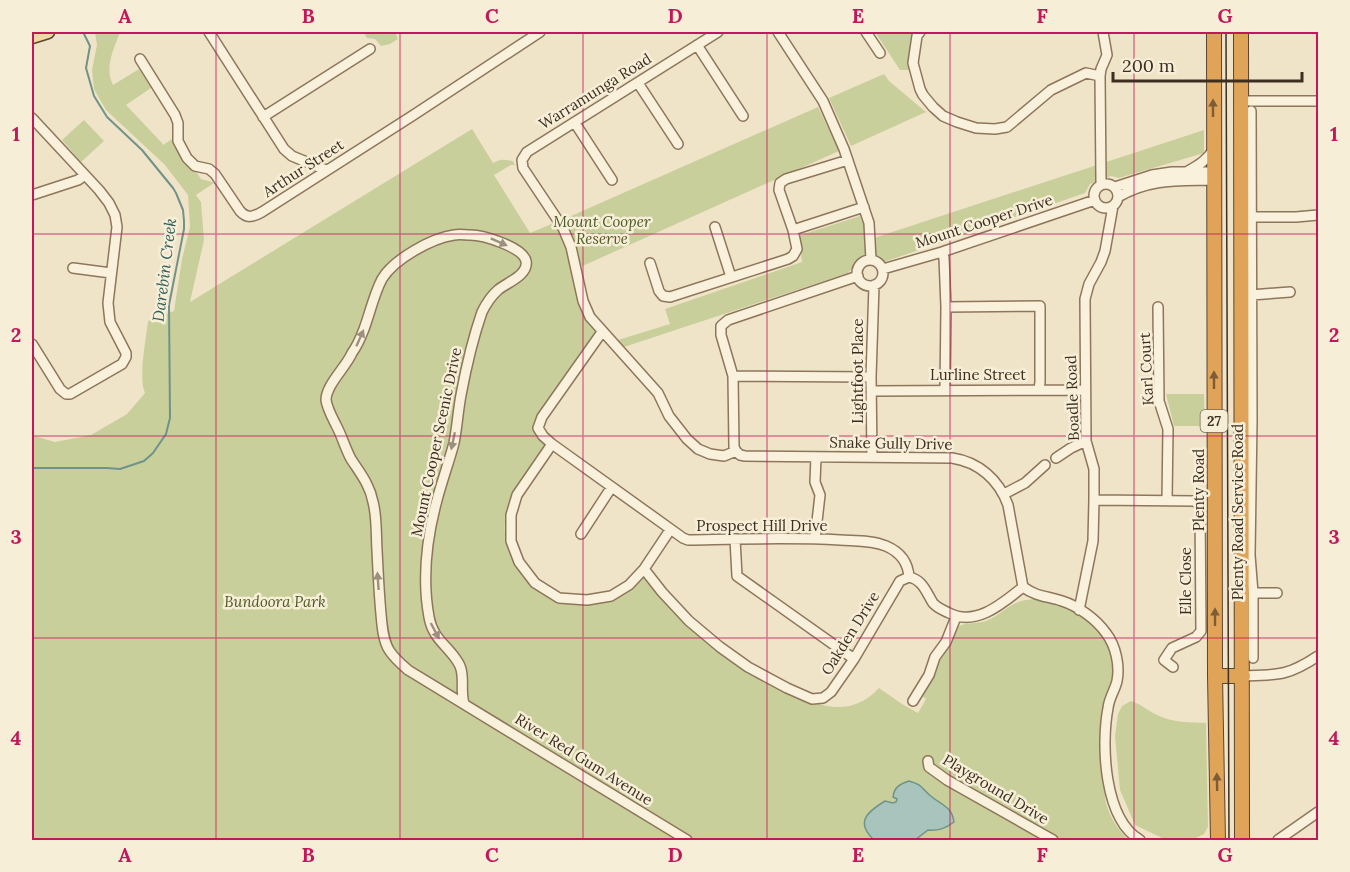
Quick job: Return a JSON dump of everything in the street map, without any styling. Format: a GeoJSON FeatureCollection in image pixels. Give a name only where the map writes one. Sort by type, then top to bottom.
{"type":"FeatureCollection","features":[{"type":"Feature","properties":{"kind":"highway","name":"Plenty Road"},"geometry":{"type":"LineString","coordinates":[[1214,32],[1214,149],[1226,176],[1246,356],[1248,636],[1243,676],[1242,840]]}},
{"type":"Feature","properties":{"kind":"highway","name":"Plenty Road"},"geometry":{"type":"LineString","coordinates":[[1218,840],[1215,676],[1214,206],[1246,125],[1240,101],[1241,32]]}},
{"type":"Feature","properties":{"kind":"highway"},"geometry":{"type":"LineString","coordinates":[[1215,676],[1243,676]]}},
{"type":"Feature","properties":{"kind":"main road"},"geometry":{"type":"LineString","coordinates":[[32,37],[48,32]]}},
{"type":"Feature","properties":{"kind":"street"},"geometry":{"type":"LineString","coordinates":[[209,32],[289,154],[326,170]]}},
{"type":"Feature","properties":{"kind":"street","name":"Arthur Street"},"geometry":{"type":"LineString","coordinates":[[140,59],[175,115],[178,123],[178,141],[188,159],[193,165],[209,169],[216,174],[240,211],[247,217],[255,216],[540,32]]}},
{"type":"Feature","properties":{"kind":"street","name":"Warramunga Road"},"geometry":{"type":"LineString","coordinates":[[522,160],[527,152],[718,32]]}},
{"type":"Feature","properties":{"kind":"street"},"geometry":{"type":"LineString","coordinates":[[778,32],[823,101],[848,160],[869,223],[871,260]]}},
{"type":"Feature","properties":{"kind":"street"},"geometry":{"type":"LineString","coordinates":[[866,32],[880,53]]}},
{"type":"Feature","properties":{"kind":"street"},"geometry":{"type":"LineString","coordinates":[[920,32],[917,36],[913,63],[923,95],[943,116],[976,128],[1002,129],[1012,124],[1051,90],[1083,74],[1090,73],[1100,76]]}},
{"type":"Feature","properties":{"kind":"street"},"geometry":{"type":"LineString","coordinates":[[1102,184],[1100,76],[1107,55],[1103,32]]}},
{"type":"Feature","properties":{"kind":"street"},"geometry":{"type":"LineString","coordinates":[[698,45],[743,116]]}},
{"type":"Feature","properties":{"kind":"street"},"geometry":{"type":"LineString","coordinates":[[263,117],[370,49]]}},
{"type":"Feature","properties":{"kind":"street"},"geometry":{"type":"LineString","coordinates":[[638,83],[678,144]]}},
{"type":"Feature","properties":{"kind":"street"},"geometry":{"type":"LineString","coordinates":[[1240,101],[1318,101]]}},
{"type":"Feature","properties":{"kind":"street","name":"Plenty Road Service Road"},"geometry":{"type":"LineString","coordinates":[[1251,111],[1246,125],[1251,216],[1251,295],[1246,356],[1252,593],[1248,636],[1252,658]]}},
{"type":"Feature","properties":{"kind":"street"},"geometry":{"type":"LineString","coordinates":[[32,118],[104,196],[115,215],[117,227],[108,303],[110,322],[126,357],[122,364],[70,394],[64,394],[32,344]]}},
{"type":"Feature","properties":{"kind":"street"},"geometry":{"type":"LineString","coordinates":[[575,123],[612,180]]}},
{"type":"Feature","properties":{"kind":"street"},"geometry":{"type":"LineString","coordinates":[[1188,176],[1208,158],[1214,149]]}},
{"type":"Feature","properties":{"kind":"street"},"geometry":{"type":"LineString","coordinates":[[297,158],[308,171],[309,181]]}},
{"type":"Feature","properties":{"kind":"street","name":"Snake Gully Drive"},"geometry":{"type":"LineString","coordinates":[[522,160],[523,168],[571,246],[583,302],[590,317],[657,393],[669,416],[698,449],[724,456],[736,451],[745,456],[952,458],[972,463],[987,473],[1004,494],[1023,587]]}},
{"type":"Feature","properties":{"kind":"street"},"geometry":{"type":"LineString","coordinates":[[650,263],[659,291],[668,297],[788,259],[797,249],[779,190],[780,183],[786,179],[848,160]]}},
{"type":"Feature","properties":{"kind":"street"},"geometry":{"type":"LineString","coordinates":[[32,195],[78,180],[85,175]]}},
{"type":"Feature","properties":{"kind":"street"},"geometry":{"type":"LineString","coordinates":[[1188,176],[1205,188],[1214,206]]}},
{"type":"Feature","properties":{"kind":"street"},"geometry":{"type":"LineString","coordinates":[[1117,192],[1188,176],[1226,176]]}},
{"type":"Feature","properties":{"kind":"street"},"geometry":{"type":"LineString","coordinates":[[1102,184],[1109,184],[1117,192],[1118,200],[1113,206],[1106,208],[1099,206],[1095,200],[1095,192],[1102,184]]}},
{"type":"Feature","properties":{"kind":"street","name":"Mount Cooper Drive"},"geometry":{"type":"LineString","coordinates":[[883,269],[942,252],[1095,200]]}},
{"type":"Feature","properties":{"kind":"street","name":"Boadle Road"},"geometry":{"type":"LineString","coordinates":[[1079,610],[1093,541],[1094,501],[1094,469],[1086,441],[1086,292],[1105,250],[1113,206]]}},
{"type":"Feature","properties":{"kind":"street"},"geometry":{"type":"LineString","coordinates":[[793,230],[864,207]]}},
{"type":"Feature","properties":{"kind":"street"},"geometry":{"type":"LineString","coordinates":[[1103,207],[1110,224]]}},
{"type":"Feature","properties":{"kind":"street"},"geometry":{"type":"LineString","coordinates":[[1251,216],[1318,215]]}},
{"type":"Feature","properties":{"kind":"street"},"geometry":{"type":"LineString","coordinates":[[715,228],[731,277]]}},
{"type":"Feature","properties":{"kind":"street","name":"Mount Cooper Scenic Drive"},"geometry":{"type":"LineString","coordinates":[[454,235],[487,237],[518,251],[526,259],[524,271],[500,288],[483,311],[470,354],[461,393],[454,442],[432,524],[426,576],[428,612],[433,632],[462,671],[464,703],[408,670],[397,661],[386,644],[379,593],[373,501],[368,486],[351,458],[326,402],[330,388],[351,357],[363,332],[376,293],[388,271],[407,256],[437,239],[454,235]]}},
{"type":"Feature","properties":{"kind":"street"},"geometry":{"type":"LineString","coordinates":[[942,252],[946,307],[945,389]]}},
{"type":"Feature","properties":{"kind":"street"},"geometry":{"type":"LineString","coordinates":[[871,260],[877,262],[883,269],[882,278],[877,284],[870,286],[862,283],[858,272],[863,262],[871,260]]}},
{"type":"Feature","properties":{"kind":"street"},"geometry":{"type":"LineString","coordinates":[[73,268],[111,273]]}},
{"type":"Feature","properties":{"kind":"street"},"geometry":{"type":"LineString","coordinates":[[736,451],[734,447],[733,376],[721,335],[721,326],[728,320],[858,276]]}},
{"type":"Feature","properties":{"kind":"street","name":"Lightfoot Place"},"geometry":{"type":"LineString","coordinates":[[872,457],[871,377],[874,285]]}},
{"type":"Feature","properties":{"kind":"street"},"geometry":{"type":"LineString","coordinates":[[1251,295],[1290,292]]}},
{"type":"Feature","properties":{"kind":"street"},"geometry":{"type":"LineString","coordinates":[[946,307],[1040,306],[1039,389]]}},
{"type":"Feature","properties":{"kind":"street","name":"Karl Court"},"geometry":{"type":"LineString","coordinates":[[1159,307],[1159,401],[1168,429],[1167,500]]}},
{"type":"Feature","properties":{"kind":"street","name":"Prospect Hill Drive"},"geometry":{"type":"LineString","coordinates":[[602,332],[542,417],[538,428],[552,444],[670,530],[688,540],[815,539],[873,542],[885,546],[904,559],[909,577],[919,581],[937,607],[956,617]]}},
{"type":"Feature","properties":{"kind":"street"},"geometry":{"type":"LineString","coordinates":[[733,376],[871,377]]}},
{"type":"Feature","properties":{"kind":"street","name":"Lurline Street"},"geometry":{"type":"LineString","coordinates":[[872,390],[1085,390]]}},
{"type":"Feature","properties":{"kind":"street"},"geometry":{"type":"LineString","coordinates":[[1056,458],[1086,441]]}},
{"type":"Feature","properties":{"kind":"street"},"geometry":{"type":"LineString","coordinates":[[552,444],[517,495],[511,515],[511,541],[519,562],[535,583],[560,598],[587,600],[611,596],[629,585],[644,569],[670,530]]}},
{"type":"Feature","properties":{"kind":"street"},"geometry":{"type":"LineString","coordinates":[[815,539],[820,495],[815,482],[816,457]]}},
{"type":"Feature","properties":{"kind":"street"},"geometry":{"type":"LineString","coordinates":[[1004,494],[1025,483],[1045,465]]}},
{"type":"Feature","properties":{"kind":"street"},"geometry":{"type":"LineString","coordinates":[[581,534],[611,488]]}},
{"type":"Feature","properties":{"kind":"street","name":"Elle Close"},"geometry":{"type":"LineString","coordinates":[[1094,501],[1195,501],[1200,506],[1201,631],[1196,637],[1172,648],[1164,660],[1173,667]]}},
{"type":"Feature","properties":{"kind":"street"},"geometry":{"type":"LineString","coordinates":[[735,539],[737,576],[854,659]]}},
{"type":"Feature","properties":{"kind":"street","name":"Oakden Drive"},"geometry":{"type":"LineString","coordinates":[[644,569],[689,621],[720,647],[748,667],[812,699],[823,698],[831,692],[854,659],[900,581],[909,577]]}},
{"type":"Feature","properties":{"kind":"street"},"geometry":{"type":"LineString","coordinates":[[913,701],[935,657],[946,642],[956,617],[986,614],[1023,587],[1033,594],[1064,601],[1092,617],[1107,633],[1116,651],[1118,669],[1117,682],[1108,709],[1105,740],[1109,787],[1113,805],[1120,819],[1134,837],[1140,840]]}},
{"type":"Feature","properties":{"kind":"street"},"geometry":{"type":"LineString","coordinates":[[1252,593],[1277,593]]}},
{"type":"Feature","properties":{"kind":"street"},"geometry":{"type":"LineString","coordinates":[[1243,676],[1286,673],[1304,666],[1318,656]]}},
{"type":"Feature","properties":{"kind":"street","name":"River Red Gum Avenue"},"geometry":{"type":"LineString","coordinates":[[464,703],[687,840]]}},
{"type":"Feature","properties":{"kind":"street","name":"Playground Drive"},"geometry":{"type":"LineString","coordinates":[[928,761],[929,767],[947,780],[1053,840]]}},
{"type":"Feature","properties":{"kind":"street"},"geometry":{"type":"LineString","coordinates":[[1278,840],[1318,812]]}},
{"type":"Feature","properties":{"kind":"street"},"geometry":{"type":"LineString","coordinates":[[1270,840],[1288,832]]}},
{"type":"Feature","properties":{"kind":"green space","name":"Bundoora Park"},"geometry":{"type":"Polygon","coordinates":[[[95,32],[120,32],[109,72],[113,85],[139,69],[151,88],[126,105],[163,145],[172,139],[187,165],[195,170],[201,179],[214,183],[196,195],[201,202],[204,240],[190,302],[472,129],[493,163],[501,160],[513,161],[515,165],[494,175],[530,233],[556,222],[569,252],[579,303],[595,331],[595,335],[537,419],[533,428],[536,436],[545,445],[544,450],[516,489],[506,516],[507,546],[516,567],[535,588],[588,604],[645,577],[697,632],[810,701],[829,706],[847,706],[863,701],[879,688],[918,713],[926,699],[921,693],[959,626],[986,621],[1021,601],[1045,600],[1068,607],[1089,621],[1105,641],[1111,654],[1112,678],[1104,700],[1100,722],[1101,765],[1107,807],[1114,822],[1128,840],[32,840],[32,433],[34,436],[55,442],[91,435],[127,414],[145,393],[142,368],[148,321],[174,311],[182,259],[190,227],[188,195],[165,165],[106,110],[94,89],[92,70],[97,45],[95,32]]]}},
{"type":"Feature","properties":{"kind":"green space"},"geometry":{"type":"Polygon","coordinates":[[[363,32],[395,32],[398,39],[381,46],[375,39],[367,38],[363,32]]]}},
{"type":"Feature","properties":{"kind":"green space"},"geometry":{"type":"Polygon","coordinates":[[[875,32],[915,32],[911,70],[900,70],[875,32]]]}},
{"type":"Feature","properties":{"kind":"green space"},"geometry":{"type":"Polygon","coordinates":[[[884,74],[889,81],[926,112],[851,146],[829,98],[884,74]]]}},
{"type":"Feature","properties":{"kind":"green space","name":"Mount Cooper Reserve"},"geometry":{"type":"Polygon","coordinates":[[[818,107],[839,151],[578,268],[562,220],[818,107]]]}},
{"type":"Feature","properties":{"kind":"green space"},"geometry":{"type":"Polygon","coordinates":[[[84,120],[104,141],[81,162],[62,140],[84,120]]]}},
{"type":"Feature","properties":{"kind":"green space"},"geometry":{"type":"Polygon","coordinates":[[[1204,130],[1204,153],[1119,178],[1111,176],[1090,184],[1085,193],[884,262],[877,258],[861,259],[848,273],[624,347],[618,340],[670,324],[665,309],[802,262],[798,236],[860,216],[865,229],[865,243],[877,237],[1204,130]]]}},
{"type":"Feature","properties":{"kind":"green space"},"geometry":{"type":"Polygon","coordinates":[[[1166,394],[1204,394],[1205,426],[1174,426],[1166,394]]]}},
{"type":"Feature","properties":{"kind":"green space"},"geometry":{"type":"Polygon","coordinates":[[[1131,701],[1167,719],[1206,723],[1208,827],[1204,834],[1192,840],[1162,838],[1135,825],[1120,790],[1115,736],[1118,714],[1122,706],[1131,701]]]}},
{"type":"Feature","properties":{"kind":"water"},"geometry":{"type":"Polygon","coordinates":[[[909,781],[920,786],[946,807],[954,822],[942,829],[928,830],[915,840],[874,840],[865,828],[866,818],[873,809],[885,801],[896,802],[897,799],[893,797],[896,788],[909,781]]]}},
{"type":"Feature","properties":{"kind":"waterway","name":"Darebin Creek"},"geometry":{"type":"LineString","coordinates":[[32,468],[120,469],[144,461],[153,453],[166,434],[170,418],[169,305],[184,229],[183,210],[173,188],[142,150],[107,117],[94,96],[86,68],[90,46],[83,32]]}},
{"type":"Feature","properties":{"kind":"tram line"},"geometry":{"type":"LineString","coordinates":[[1226,32],[1229,840]]}}]}
